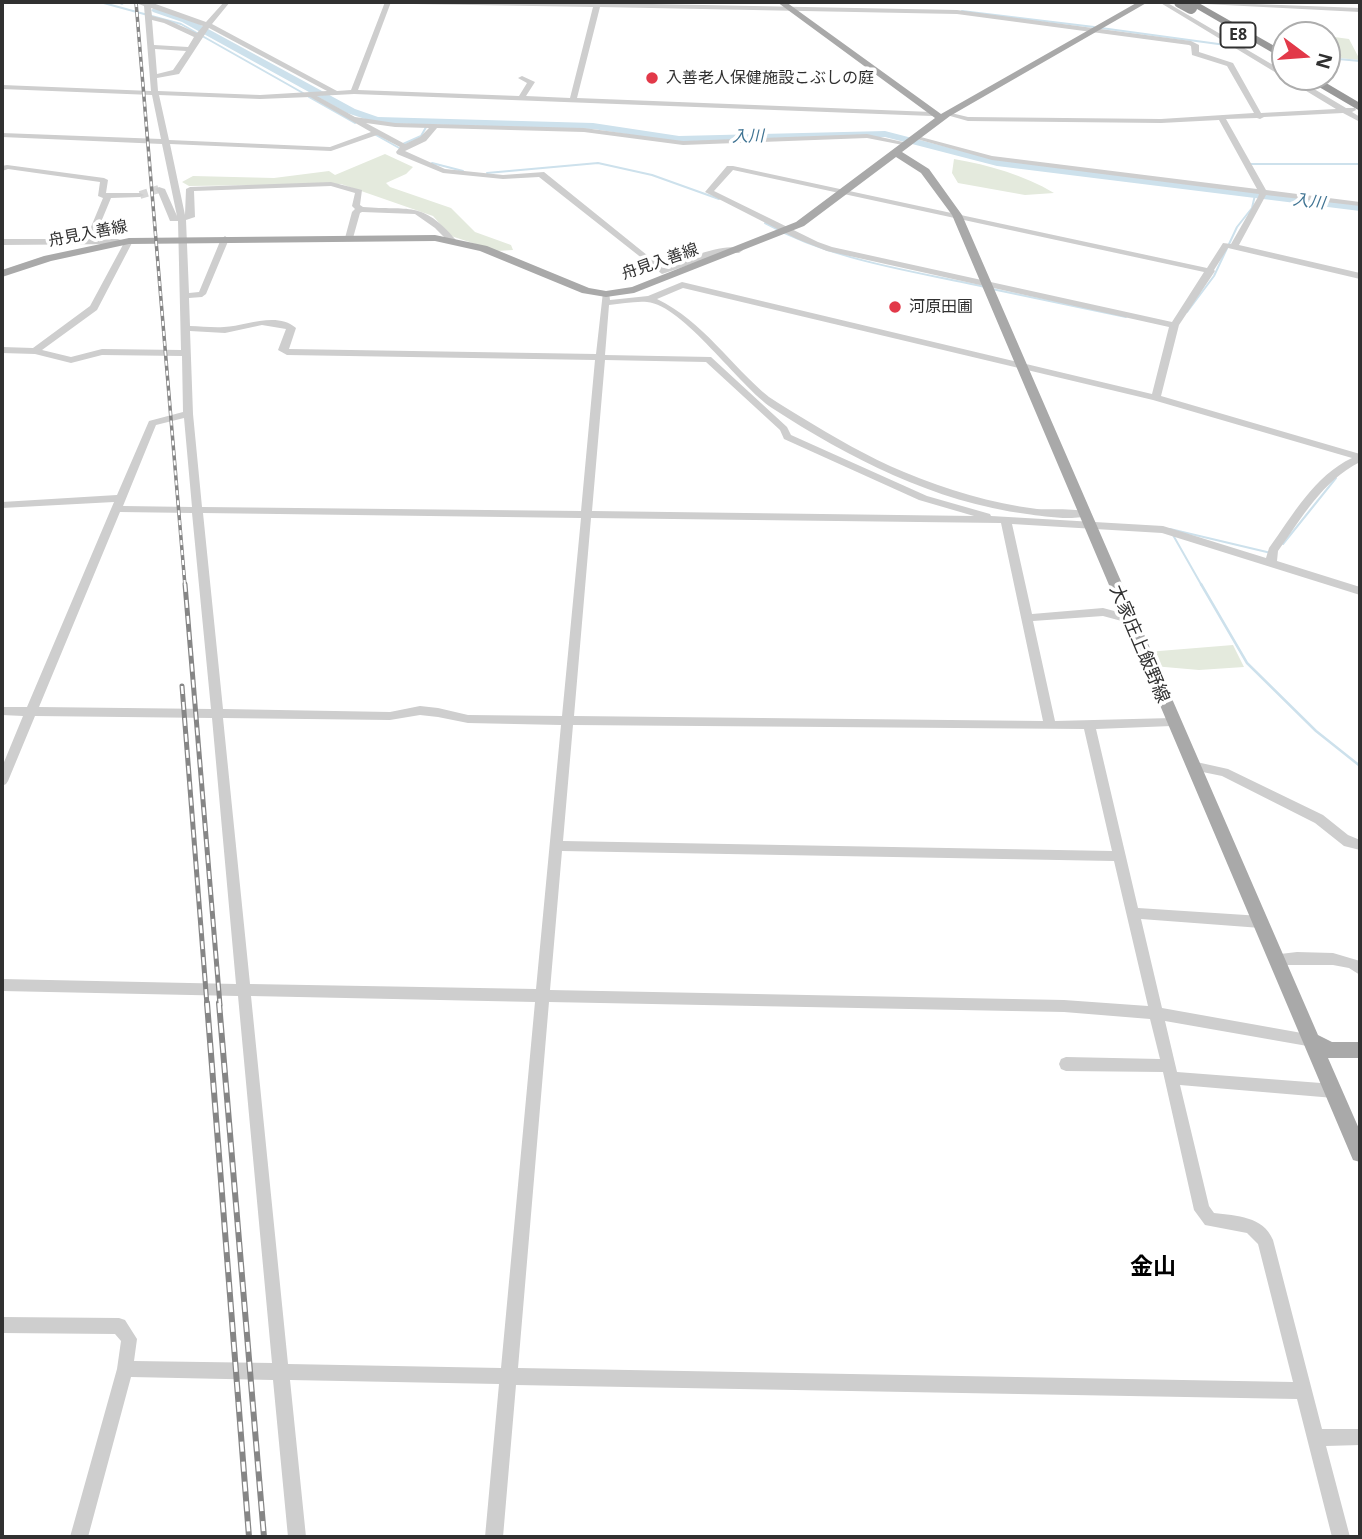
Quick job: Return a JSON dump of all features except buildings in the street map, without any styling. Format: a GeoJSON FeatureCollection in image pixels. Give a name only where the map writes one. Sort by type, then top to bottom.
{"type":"FeatureCollection","features":[{"type":"Feature","properties":{"kind":"highway","name":"E8"},"geometry":{"type":"LineString","coordinates":[[1191,4],[1271,49]]}},
{"type":"Feature","properties":{"kind":"highway","name":"E8"},"geometry":{"type":"LineString","coordinates":[[1191,4],[1271,54]]}},
{"type":"Feature","properties":{"kind":"highway"},"geometry":{"type":"LineString","coordinates":[[1329,91],[1354,107]]}},
{"type":"Feature","properties":{"kind":"highway"},"geometry":{"type":"LineString","coordinates":[[1336,91],[1354,107]]}},
{"type":"Feature","properties":{"kind":"main road","name":"舟見入善線"},"geometry":{"type":"LineString","coordinates":[[2,274],[48,258],[123,241],[183,238],[452,240],[483,248],[606,298],[634,290],[788,231],[808,219],[945,116],[1144,2]]}},
{"type":"Feature","properties":{"kind":"main road"},"geometry":{"type":"LineString","coordinates":[[788,6],[932,114],[945,116]]}},
{"type":"Feature","properties":{"kind":"main road","name":"大家庄上飯野線"},"geometry":{"type":"LineString","coordinates":[[896,153],[925,171],[957,215],[1172,722],[1360,1153]]}},
{"type":"Feature","properties":{"kind":"main road"},"geometry":{"type":"LineString","coordinates":[[1313,1041],[1330,1050],[1360,1050]]}},
{"type":"Feature","properties":{"kind":"street"},"geometry":{"type":"LineString","coordinates":[[136,2],[185,14],[334,94]]}},
{"type":"Feature","properties":{"kind":"street"},"geometry":{"type":"LineString","coordinates":[[154,77],[173,74],[198,35],[208,27],[227,2]]}},
{"type":"Feature","properties":{"kind":"street"},"geometry":{"type":"LineString","coordinates":[[354,92],[388,2]]}},
{"type":"Feature","properties":{"kind":"street"},"geometry":{"type":"LineString","coordinates":[[413,2],[788,6],[978,13],[1191,43],[1195,45],[1195,53],[1230,65],[1260,117]]}},
{"type":"Feature","properties":{"kind":"street"},"geometry":{"type":"LineString","coordinates":[[147,3],[155,93],[183,238],[188,414],[297,1537]]}},
{"type":"Feature","properties":{"kind":"street"},"geometry":{"type":"LineString","coordinates":[[573,99],[598,4]]}},
{"type":"Feature","properties":{"kind":"street"},"geometry":{"type":"LineString","coordinates":[[1165,4],[1360,10]]}},
{"type":"Feature","properties":{"kind":"street"},"geometry":{"type":"LineString","coordinates":[[1165,4],[1271,67]]}},
{"type":"Feature","properties":{"kind":"street"},"geometry":{"type":"LineString","coordinates":[[149,17],[166,21],[198,35]]}},
{"type":"Feature","properties":{"kind":"street"},"geometry":{"type":"LineString","coordinates":[[151,47],[190,49]]}},
{"type":"Feature","properties":{"kind":"street"},"geometry":{"type":"LineString","coordinates":[[521,98],[531,82],[522,78]]}},
{"type":"Feature","properties":{"kind":"street"},"geometry":{"type":"LineString","coordinates":[[2,87],[314,96],[354,92],[932,114]]}},
{"type":"Feature","properties":{"kind":"street"},"geometry":{"type":"LineString","coordinates":[[1319,91],[1354,107],[1360,120]]}},
{"type":"Feature","properties":{"kind":"street"},"geometry":{"type":"LineString","coordinates":[[314,96],[405,146]]}},
{"type":"Feature","properties":{"kind":"street"},"geometry":{"type":"LineString","coordinates":[[945,116],[985,120],[1223,120],[1354,107]]}},
{"type":"Feature","properties":{"kind":"street"},"geometry":{"type":"LineString","coordinates":[[356,119],[435,126],[584,130],[692,144],[867,136],[912,141],[992,158],[1263,195],[1360,204]]}},
{"type":"Feature","properties":{"kind":"street"},"geometry":{"type":"LineString","coordinates":[[1223,120],[1263,195]]}},
{"type":"Feature","properties":{"kind":"street"},"geometry":{"type":"LineString","coordinates":[[435,126],[422,139],[405,146],[400,152],[443,171],[503,177],[541,174],[662,271],[724,250],[739,250]]}},
{"type":"Feature","properties":{"kind":"street"},"geometry":{"type":"LineString","coordinates":[[2,135],[331,149],[377,132]]}},
{"type":"Feature","properties":{"kind":"street"},"geometry":{"type":"LineString","coordinates":[[2,169],[7,167],[104,180],[102,196],[107,198],[140,195]]}},
{"type":"Feature","properties":{"kind":"street"},"geometry":{"type":"LineString","coordinates":[[1174,325],[987,286],[830,249],[709,192],[730,167],[1211,271]]}},
{"type":"Feature","properties":{"kind":"street"},"geometry":{"type":"LineString","coordinates":[[159,189],[163,191],[173,219],[191,217],[190,189],[331,184],[359,192],[356,206],[361,209]]}},
{"type":"Feature","properties":{"kind":"street"},"geometry":{"type":"LineString","coordinates":[[1234,247],[1242,228],[1263,195]]}},
{"type":"Feature","properties":{"kind":"street"},"geometry":{"type":"LineString","coordinates":[[90,240],[107,198]]}},
{"type":"Feature","properties":{"kind":"street"},"geometry":{"type":"LineString","coordinates":[[349,238],[356,212],[361,209],[409,209],[432,217],[452,240]]}},
{"type":"Feature","properties":{"kind":"street"},"geometry":{"type":"LineString","coordinates":[[184,296],[202,294],[225,239]]}},
{"type":"Feature","properties":{"kind":"street"},"geometry":{"type":"LineString","coordinates":[[2,242],[123,241],[94,308],[35,351]]}},
{"type":"Feature","properties":{"kind":"street"},"geometry":{"type":"LineString","coordinates":[[1156,398],[1174,325],[1226,245],[1360,276]]}},
{"type":"Feature","properties":{"kind":"street"},"geometry":{"type":"LineString","coordinates":[[494,1537],[606,298],[650,299],[682,285],[692,286],[1156,398],[1360,458]]}},
{"type":"Feature","properties":{"kind":"street"},"geometry":{"type":"LineString","coordinates":[[650,299],[689,320],[767,400],[848,449],[927,485],[1019,509],[1163,530],[1360,591]]}},
{"type":"Feature","properties":{"kind":"street"},"geometry":{"type":"LineString","coordinates":[[184,328],[225,330],[262,322],[288,326],[292,328],[283,350],[287,352],[708,359],[784,429],[787,438],[923,498],[1003,520]]}},
{"type":"Feature","properties":{"kind":"street"},"geometry":{"type":"LineString","coordinates":[[2,350],[35,351],[71,360],[102,352],[185,353]]}},
{"type":"Feature","properties":{"kind":"street"},"geometry":{"type":"LineString","coordinates":[[2,781],[152,423],[188,414]]}},
{"type":"Feature","properties":{"kind":"street"},"geometry":{"type":"LineString","coordinates":[[1272,563],[1273,551],[1321,486],[1344,464],[1360,458]]}},
{"type":"Feature","properties":{"kind":"street"},"geometry":{"type":"LineString","coordinates":[[2,505],[118,504],[197,510],[1086,519]]}},
{"type":"Feature","properties":{"kind":"street"},"geometry":{"type":"LineString","coordinates":[[1003,520],[1050,726]]}},
{"type":"Feature","properties":{"kind":"street"},"geometry":{"type":"LineString","coordinates":[[1027,618],[1103,612],[1129,619]]}},
{"type":"Feature","properties":{"kind":"street"},"geometry":{"type":"LineString","coordinates":[[2,711],[390,716],[415,709],[437,710],[468,719],[1050,726],[1172,722]]}},
{"type":"Feature","properties":{"kind":"street"},"geometry":{"type":"LineString","coordinates":[[1089,725],[1202,1210],[1210,1220],[1251,1226],[1265,1240],[1341,1537]]}},
{"type":"Feature","properties":{"kind":"street"},"geometry":{"type":"LineString","coordinates":[[1192,766],[1224,772],[1319,819],[1332,827],[1344,841],[1360,845]]}},
{"type":"Feature","properties":{"kind":"street"},"geometry":{"type":"LineString","coordinates":[[555,846],[1119,856]]}},
{"type":"Feature","properties":{"kind":"street"},"geometry":{"type":"LineString","coordinates":[[1132,913],[1261,922]]}},
{"type":"Feature","properties":{"kind":"street"},"geometry":{"type":"LineString","coordinates":[[1277,959],[1341,960],[1357,965],[1360,969]]}},
{"type":"Feature","properties":{"kind":"street"},"geometry":{"type":"LineString","coordinates":[[2,985],[1064,1006],[1155,1013],[1313,1041]]}},
{"type":"Feature","properties":{"kind":"street"},"geometry":{"type":"LineString","coordinates":[[1066,1064],[1169,1072],[1334,1091]]}},
{"type":"Feature","properties":{"kind":"street"},"geometry":{"type":"LineString","coordinates":[[2,1325],[119,1326],[129,1339],[125,1369],[79,1537]]}},
{"type":"Feature","properties":{"kind":"street"},"geometry":{"type":"LineString","coordinates":[[125,1369],[1305,1391]]}},
{"type":"Feature","properties":{"kind":"street"},"geometry":{"type":"LineString","coordinates":[[1316,1438],[1360,1437]]}},
{"type":"Feature","properties":{"kind":"shaded area"},"geometry":{"type":"Polygon","coordinates":[[[1341,38],[1349,39],[1360,60],[1341,58],[1341,38]]]}},
{"type":"Feature","properties":{"kind":"shaded area"},"geometry":{"type":"Polygon","coordinates":[[[385,154],[413,167],[406,174],[386,183],[390,187],[451,208],[475,232],[511,245],[513,250],[497,251],[451,236],[433,216],[341,184],[189,186],[182,182],[193,176],[274,178],[329,171],[335,175],[385,154]]]}},
{"type":"Feature","properties":{"kind":"shaded area"},"geometry":{"type":"Polygon","coordinates":[[[954,159],[1006,172],[1054,193],[1025,195],[958,183],[952,173],[954,159]]]}},
{"type":"Feature","properties":{"kind":"shaded area"},"geometry":{"type":"Polygon","coordinates":[[[1233,645],[1244,667],[1199,670],[1153,666],[1147,652],[1233,645]]]}},
{"type":"Feature","properties":{"kind":"waterway"},"geometry":{"type":"LineString","coordinates":[[100,2],[181,24],[303,93]]}},
{"type":"Feature","properties":{"kind":"waterway"},"geometry":{"type":"LineString","coordinates":[[518,2],[581,3]]}},
{"type":"Feature","properties":{"kind":"waterway","name":"入川"},"geometry":{"type":"LineString","coordinates":[[156,10],[185,20],[351,111],[377,120],[593,126],[679,139],[885,134],[997,163],[1360,208]]}},
{"type":"Feature","properties":{"kind":"waterway"},"geometry":{"type":"LineString","coordinates":[[962,11],[1094,27]]}},
{"type":"Feature","properties":{"kind":"waterway"},"geometry":{"type":"LineString","coordinates":[[1101,28],[1233,46]]}},
{"type":"Feature","properties":{"kind":"waterway"},"geometry":{"type":"LineString","coordinates":[[1341,59],[1360,61]]}},
{"type":"Feature","properties":{"kind":"waterway"},"geometry":{"type":"LineString","coordinates":[[309,97],[355,123]]}},
{"type":"Feature","properties":{"kind":"waterway"},"geometry":{"type":"LineString","coordinates":[[403,144],[421,136],[429,122]]}},
{"type":"Feature","properties":{"kind":"waterway"},"geometry":{"type":"LineString","coordinates":[[376,135],[401,149]]}},
{"type":"Feature","properties":{"kind":"waterway"},"geometry":{"type":"LineString","coordinates":[[432,163],[463,171]]}},
{"type":"Feature","properties":{"kind":"waterway"},"geometry":{"type":"LineString","coordinates":[[487,173],[598,163],[652,175],[719,199]]}},
{"type":"Feature","properties":{"kind":"waterway"},"geometry":{"type":"LineString","coordinates":[[1249,164],[1360,164]]}},
{"type":"Feature","properties":{"kind":"waterway"},"geometry":{"type":"LineString","coordinates":[[1187,312],[1214,276],[1237,227],[1252,208],[1255,195]]}},
{"type":"Feature","properties":{"kind":"waterway"},"geometry":{"type":"LineString","coordinates":[[765,223],[818,247],[845,255],[985,287]]}},
{"type":"Feature","properties":{"kind":"waterway"},"geometry":{"type":"LineString","coordinates":[[992,289],[1126,317]]}},
{"type":"Feature","properties":{"kind":"waterway"},"geometry":{"type":"LineString","coordinates":[[1283,544],[1336,478]]}},
{"type":"Feature","properties":{"kind":"waterway"},"geometry":{"type":"LineString","coordinates":[[1170,529],[1271,553]]}},
{"type":"Feature","properties":{"kind":"waterway"},"geometry":{"type":"LineString","coordinates":[[1173,535],[1202,586]]}},
{"type":"Feature","properties":{"kind":"waterway"},"geometry":{"type":"LineString","coordinates":[[1201,584],[1247,663],[1316,731],[1360,766]]}},
{"type":"Feature","properties":{"kind":"tunnel"},"geometry":{"type":"LineString","coordinates":[[140,195],[159,189]]}},
{"type":"Feature","properties":{"kind":"railway"},"geometry":{"type":"LineString","coordinates":[[136,2],[185,586]]}},
{"type":"Feature","properties":{"kind":"railway"},"geometry":{"type":"LineString","coordinates":[[185,584],[220,1005]]}},
{"type":"Feature","properties":{"kind":"railway"},"geometry":{"type":"LineString","coordinates":[[182,686],[207,1005]]}},
{"type":"Feature","properties":{"kind":"railway"},"geometry":{"type":"LineString","coordinates":[[207,1003],[249,1537]]}},
{"type":"Feature","properties":{"kind":"railway"},"geometry":{"type":"LineString","coordinates":[[219,1003],[264,1537]]}},
{"type":"Feature","properties":{"kind":"place","name":"入善老人保健施設こぶしの庭"},"geometry":{"type":"Point","coordinates":[652,78]}},
{"type":"Feature","properties":{"kind":"place","name":"河原田圃"},"geometry":{"type":"Point","coordinates":[895,307]}},
{"type":"Feature","properties":{"kind":"district","name":"金山"},"geometry":{"type":"Point","coordinates":[1153,1267]}}]}
